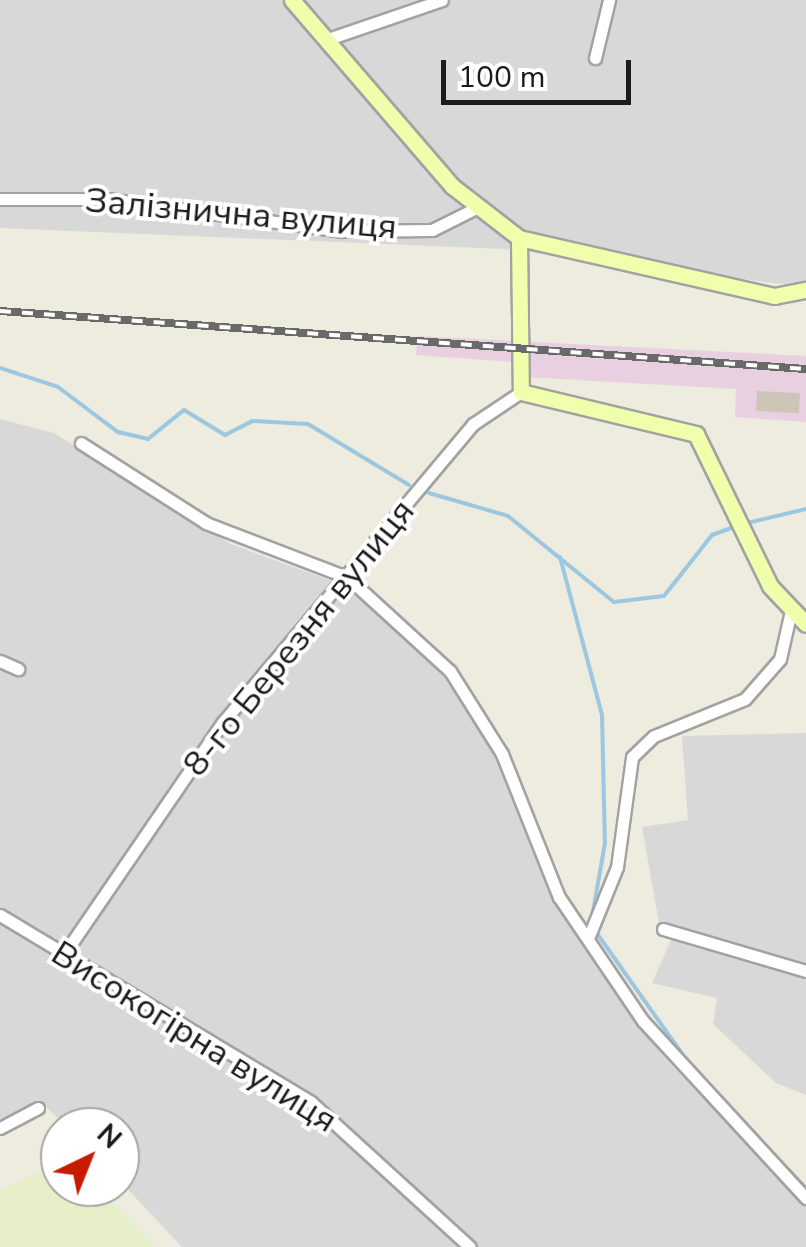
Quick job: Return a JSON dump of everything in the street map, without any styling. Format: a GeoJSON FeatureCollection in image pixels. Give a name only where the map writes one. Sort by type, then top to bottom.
{"type":"FeatureCollection","features":[{"type":"Feature","properties":{"kind":"street"},"geometry":{"type":"LineString","coordinates":[[292,0],[331,38],[476,208],[519,238],[774,296],[805,292]]}},
{"type":"Feature","properties":{"kind":"street"},"geometry":{"type":"LineString","coordinates":[[331,38],[442,0]]}},
{"type":"Feature","properties":{"kind":"street"},"geometry":{"type":"LineString","coordinates":[[596,58],[609,0]]}},
{"type":"Feature","properties":{"kind":"street","name":"Залізнична вулиця"},"geometry":{"type":"LineString","coordinates":[[0,198],[108,199],[343,231],[432,230],[476,208]]}},
{"type":"Feature","properties":{"kind":"street"},"geometry":{"type":"LineString","coordinates":[[519,238],[521,392],[686,427],[738,507],[790,616],[806,624]]}},
{"type":"Feature","properties":{"kind":"street","name":"8-го Березня вулиця"},"geometry":{"type":"LineString","coordinates":[[64,954],[223,722],[472,424],[521,392]]}},
{"type":"Feature","properties":{"kind":"street"},"geometry":{"type":"LineString","coordinates":[[81,443],[206,523],[347,576],[462,685],[502,754],[544,867],[643,1021],[806,1198]]}},
{"type":"Feature","properties":{"kind":"street"},"geometry":{"type":"LineString","coordinates":[[589,936],[617,867],[632,758],[654,736],[745,699],[768,678],[790,616]]}},
{"type":"Feature","properties":{"kind":"street"},"geometry":{"type":"LineString","coordinates":[[0,660],[18,669]]}},
{"type":"Feature","properties":{"kind":"street","name":"Високогірна вулиця"},"geometry":{"type":"LineString","coordinates":[[0,915],[312,1102],[470,1247]]}},
{"type":"Feature","properties":{"kind":"street"},"geometry":{"type":"LineString","coordinates":[[664,929],[806,971]]}},
{"type":"Feature","properties":{"kind":"street"},"geometry":{"type":"LineString","coordinates":[[0,1128],[38,1108]]}},
{"type":"Feature","properties":{"kind":"shaded area"},"geometry":{"type":"Polygon","coordinates":[[[0,0],[806,0],[806,287],[504,249],[0,228],[0,0]]]}},
{"type":"Feature","properties":{"kind":"shaded area"},"geometry":{"type":"Polygon","coordinates":[[[417,336],[806,356],[806,422],[735,417],[736,389],[525,377],[526,363],[416,355],[417,336]]]}},
{"type":"Feature","properties":{"kind":"shaded area"},"geometry":{"type":"Polygon","coordinates":[[[0,419],[54,433],[231,544],[353,589],[437,668],[485,733],[550,894],[663,1056],[806,1208],[806,1247],[182,1247],[140,1202],[140,1107],[46,1107],[41,1102],[0,1119],[0,419]]]}},
{"type":"Feature","properties":{"kind":"shaded area"},"geometry":{"type":"Polygon","coordinates":[[[806,733],[806,1095],[776,1083],[713,1024],[717,998],[652,983],[676,929],[659,923],[642,827],[688,820],[682,736],[806,733]]]}},
{"type":"Feature","properties":{"kind":"green space"},"geometry":{"type":"Polygon","coordinates":[[[40,1171],[40,1207],[117,1207],[156,1247],[0,1247],[0,1191],[40,1171]]]}},
{"type":"Feature","properties":{"kind":"building"},"geometry":{"type":"Polygon","coordinates":[[[757,391],[800,393],[799,413],[756,411],[757,391]]]}},
{"type":"Feature","properties":{"kind":"waterway"},"geometry":{"type":"LineString","coordinates":[[0,368],[58,387],[118,432],[148,439],[184,410],[225,435],[252,421],[308,424],[409,485]]}},
{"type":"Feature","properties":{"kind":"waterway"},"geometry":{"type":"LineString","coordinates":[[429,493],[508,516],[614,602],[664,596],[712,535],[734,527]]}},
{"type":"Feature","properties":{"kind":"waterway"},"geometry":{"type":"LineString","coordinates":[[743,524],[806,509]]}},
{"type":"Feature","properties":{"kind":"waterway"},"geometry":{"type":"LineString","coordinates":[[560,557],[602,715],[605,843],[591,923]]}},
{"type":"Feature","properties":{"kind":"waterway"},"geometry":{"type":"LineString","coordinates":[[598,935],[690,1065]]}},
{"type":"Feature","properties":{"kind":"waterway"},"geometry":{"type":"LineString","coordinates":[[754,1134],[806,1188]]}},
{"type":"Feature","properties":{"kind":"railway"},"geometry":{"type":"LineString","coordinates":[[0,311],[806,369]]}}]}
